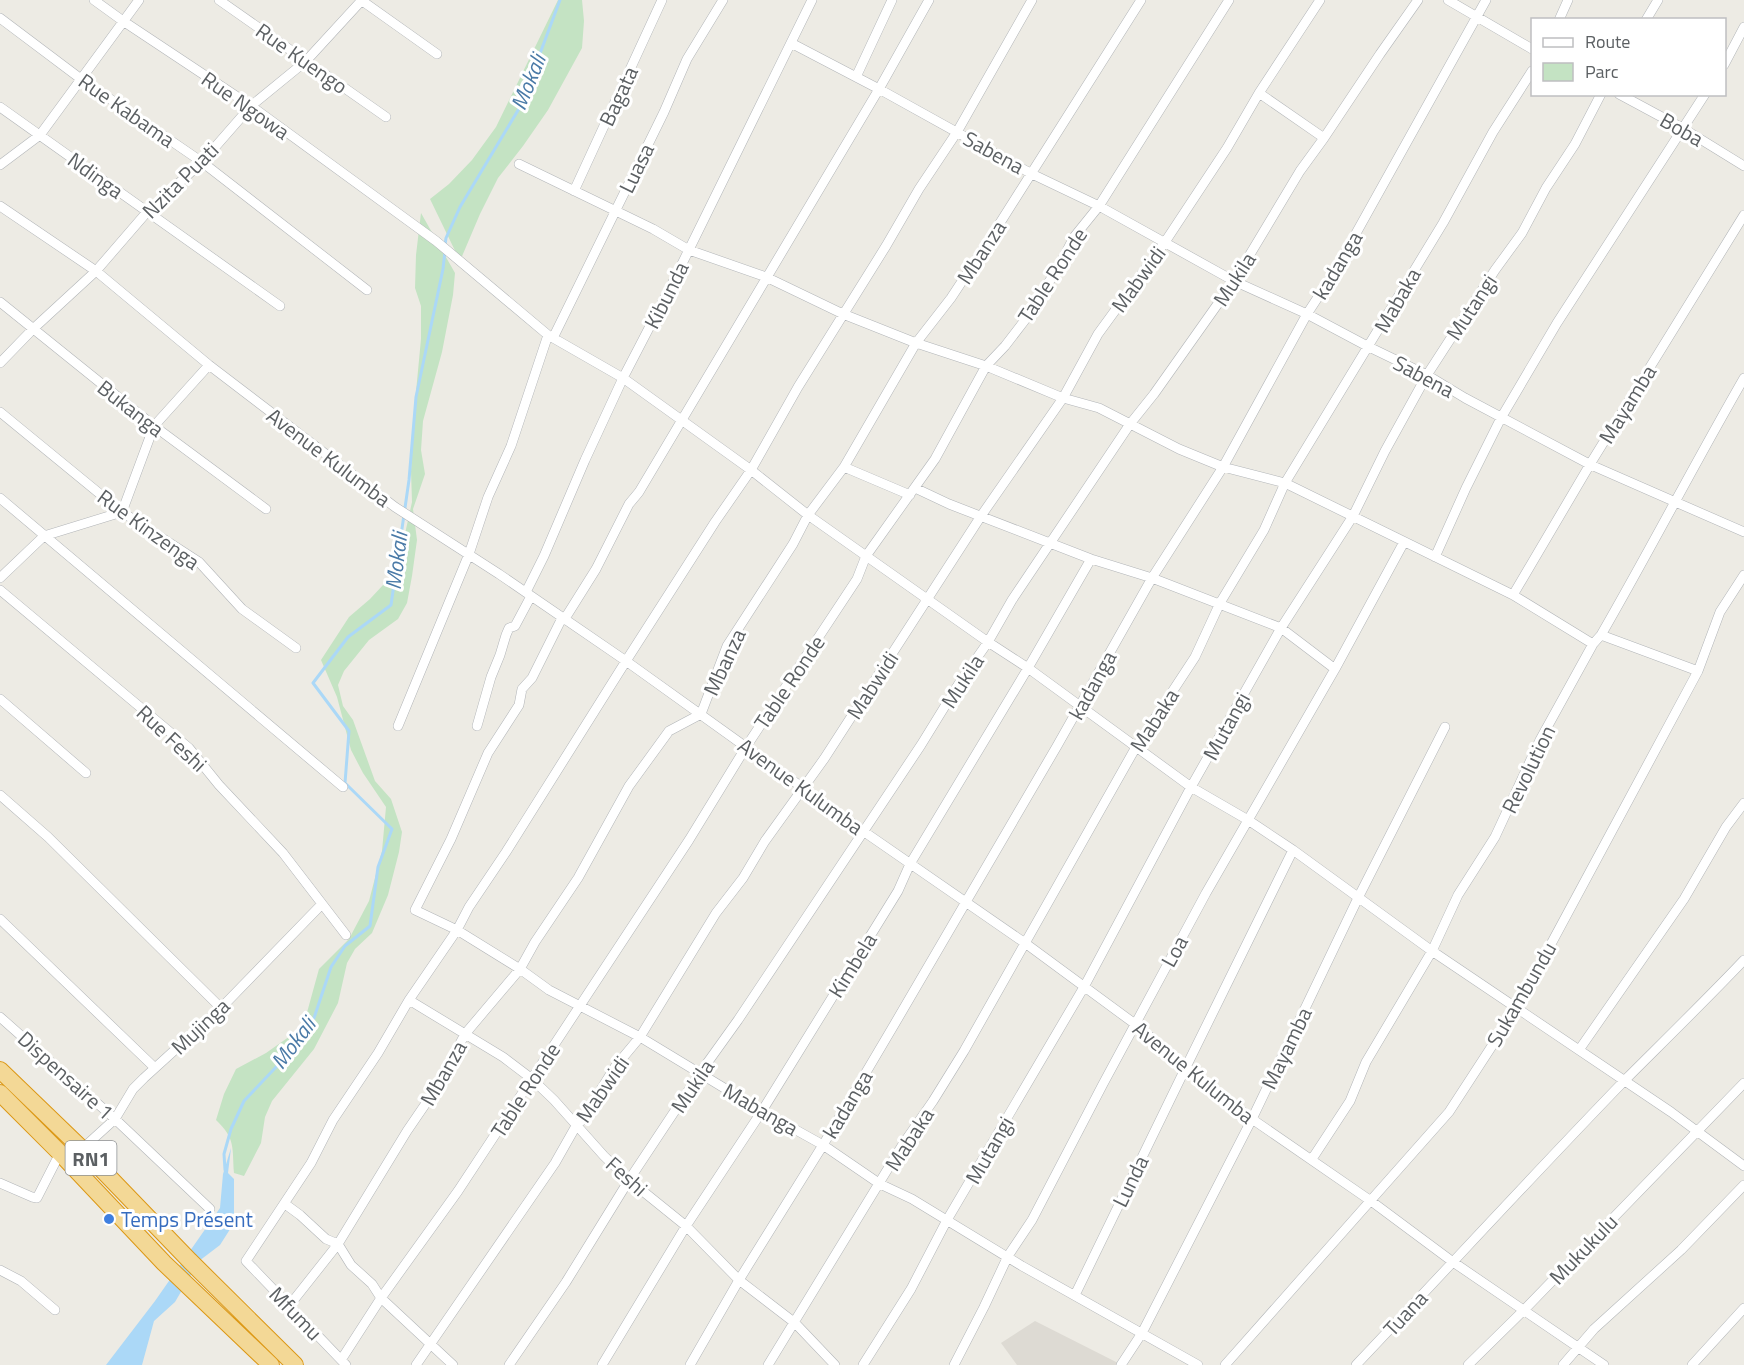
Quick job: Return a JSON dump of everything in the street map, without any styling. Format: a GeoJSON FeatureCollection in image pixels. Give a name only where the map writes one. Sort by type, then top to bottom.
{"type":"FeatureCollection","features":[{"type":"Feature","properties":{"kind":"highway","name":"RN1"},"geometry":{"type":"LineString","coordinates":[[0,1070],[82,1149],[178,1249],[296,1365]]}},
{"type":"Feature","properties":{"kind":"highway","name":"RN1"},"geometry":{"type":"LineString","coordinates":[[0,1093],[164,1263],[268,1364]]}},
{"type":"Feature","properties":{"kind":"street","name":"Rue Ngowa"},"geometry":{"type":"LineString","coordinates":[[94,0],[251,106],[436,241],[550,336],[623,378],[752,470],[808,515],[1028,668],[1191,787],[1248,820],[1293,850],[1432,951],[1625,1081],[1744,1166]]}},
{"type":"Feature","properties":{"kind":"street"},"geometry":{"type":"LineString","coordinates":[[0,165],[40,135],[139,0]]}},
{"type":"Feature","properties":{"kind":"street","name":"Rue Kuengo"},"geometry":{"type":"LineString","coordinates":[[219,0],[386,117]]}},
{"type":"Feature","properties":{"kind":"street"},"geometry":{"type":"LineString","coordinates":[[362,0],[437,54]]}},
{"type":"Feature","properties":{"kind":"street","name":"Nzita Puati"},"geometry":{"type":"LineString","coordinates":[[0,363],[96,271],[147,212],[202,162],[251,106],[306,61],[362,0]]}},
{"type":"Feature","properties":{"kind":"street","name":"Bagata"},"geometry":{"type":"LineString","coordinates":[[574,191],[662,0]]}},
{"type":"Feature","properties":{"kind":"street","name":"Luasa"},"geometry":{"type":"LineString","coordinates":[[398,726],[469,554],[488,497],[511,446],[550,336],[664,112],[687,59],[723,0]]}},
{"type":"Feature","properties":{"kind":"street","name":"Kibunda"},"geometry":{"type":"LineString","coordinates":[[477,726],[506,635],[509,628],[515,626],[524,612],[544,556],[585,460],[623,378],[812,0]]}},
{"type":"Feature","properties":{"kind":"street"},"geometry":{"type":"LineString","coordinates":[[856,77],[892,0]]}},
{"type":"Feature","properties":{"kind":"street"},"geometry":{"type":"LineString","coordinates":[[563,619],[596,569],[629,504],[639,492],[682,420],[879,89],[929,0]]}},
{"type":"Feature","properties":{"kind":"street"},"geometry":{"type":"LineString","coordinates":[[453,1365],[381,1298],[372,1284],[351,1265],[338,1244],[326,1239],[285,1204],[311,1163],[333,1120],[378,1053],[409,1000],[457,930],[469,907],[715,522],[752,470],[798,387],[919,189],[957,132],[1032,0]]}},
{"type":"Feature","properties":{"kind":"street","name":"Mbanza"},"geometry":{"type":"LineString","coordinates":[[289,1306],[338,1244],[407,1131],[435,1090],[465,1034],[520,969],[578,878],[629,786],[669,731],[701,714],[727,646],[793,544],[808,515],[844,467],[916,343],[951,298],[1141,0]]}},
{"type":"Feature","properties":{"kind":"street","name":"Table Ronde"},"geometry":{"type":"LineString","coordinates":[[344,1363],[381,1298],[458,1191],[689,840],[746,747],[857,579],[866,556],[935,459],[986,366],[1025,320],[1059,266],[1074,237],[1099,206],[1229,0]]}},
{"type":"Feature","properties":{"kind":"street","name":"Mabwidi"},"geometry":{"type":"LineString","coordinates":[[416,1365],[555,1163],[576,1126],[615,1067],[640,1037],[716,913],[743,879],[765,841],[824,759],[981,516],[1063,398],[1098,334],[1165,242],[1320,0]]}},
{"type":"Feature","properties":{"kind":"street","name":"Mukila"},"geometry":{"type":"LineString","coordinates":[[509,1365],[566,1282],[629,1180],[745,1010],[988,642],[1050,542],[1130,424],[1234,281],[1300,171],[1418,0]]}},
{"type":"Feature","properties":{"kind":"street"},"geometry":{"type":"LineString","coordinates":[[1448,0],[1531,48]]}},
{"type":"Feature","properties":{"kind":"street","name":"kadanga"},"geometry":{"type":"LineString","coordinates":[[690,1365],[966,903],[1152,578],[1223,467],[1307,314],[1335,271],[1486,0]]}},
{"type":"Feature","properties":{"kind":"street"},"geometry":{"type":"LineString","coordinates":[[1560,18],[1568,0]]}},
{"type":"Feature","properties":{"kind":"street"},"geometry":{"type":"LineString","coordinates":[[1647,18],[1658,0]]}},
{"type":"Feature","properties":{"kind":"street","name":"Rue Kabama"},"geometry":{"type":"LineString","coordinates":[[0,18],[81,79],[202,162],[367,290]]}},
{"type":"Feature","properties":{"kind":"street"},"geometry":{"type":"LineString","coordinates":[[1726,63],[1744,27]]}},
{"type":"Feature","properties":{"kind":"street","name":"Sabena"},"geometry":{"type":"LineString","coordinates":[[791,43],[1032,174],[1099,206],[1234,281],[1307,314],[1428,375],[1501,418],[1591,465],[1744,532]]}},
{"type":"Feature","properties":{"kind":"street","name":"Mabaka"},"geometry":{"type":"LineString","coordinates":[[768,1365],[903,1144],[958,1061],[1136,747],[1195,657],[1220,603],[1264,530],[1285,483],[1443,223],[1492,132],[1531,74]]}},
{"type":"Feature","properties":{"kind":"street"},"geometry":{"type":"LineString","coordinates":[[1259,93],[1324,138]]}},
{"type":"Feature","properties":{"kind":"street","name":"Mutangi"},"geometry":{"type":"LineString","coordinates":[[863,1365],[910,1289],[947,1220],[1084,987],[1191,787],[1281,628],[1353,516],[1385,451],[1428,375],[1495,270],[1522,233],[1546,188],[1575,144],[1600,96]]}},
{"type":"Feature","properties":{"kind":"street","name":"Boba"},"geometry":{"type":"LineString","coordinates":[[1623,96],[1684,129],[1744,166]]}},
{"type":"Feature","properties":{"kind":"street"},"geometry":{"type":"LineString","coordinates":[[1435,557],[1501,418],[1557,323],[1704,96]]}},
{"type":"Feature","properties":{"kind":"street","name":"Ndinga"},"geometry":{"type":"LineString","coordinates":[[0,106],[280,306]]}},
{"type":"Feature","properties":{"kind":"street"},"geometry":{"type":"LineString","coordinates":[[519,164],[653,229],[689,250],[766,277],[843,314],[916,343],[986,366],[1063,398],[1099,408],[1179,449],[1223,467],[1285,483],[1514,595],[1593,644]]}},
{"type":"Feature","properties":{"kind":"street","name":"Avenue Kulumba"},"geometry":{"type":"LineString","coordinates":[[0,206],[96,271],[209,365],[395,507],[469,554],[626,661],[802,788],[1025,943],[1135,1024],[1252,1119],[1604,1365]]}},
{"type":"Feature","properties":{"kind":"street","name":"Mayamba"},"geometry":{"type":"LineString","coordinates":[[1514,595],[1744,215]]}},
{"type":"Feature","properties":{"kind":"street","name":"Bukanga"},"geometry":{"type":"LineString","coordinates":[[0,302],[154,426],[266,509]]}},
{"type":"Feature","properties":{"kind":"street"},"geometry":{"type":"LineString","coordinates":[[0,578],[44,536],[122,512],[154,426],[209,365]]}},
{"type":"Feature","properties":{"kind":"street","name":"Revolution"},"geometry":{"type":"LineString","coordinates":[[1312,1159],[1350,1101],[1366,1062],[1432,951],[1458,895],[1494,837],[1540,740],[1593,644],[1601,635],[1645,558],[1744,378]]}},
{"type":"Feature","properties":{"kind":"street","name":"Rue Kinzenga"},"geometry":{"type":"LineString","coordinates":[[0,412],[122,512],[199,562],[242,609],[296,648]]}},
{"type":"Feature","properties":{"kind":"street"},"geometry":{"type":"LineString","coordinates":[[844,467],[949,504],[1091,559],[1220,603],[1281,628],[1335,669]]}},
{"type":"Feature","properties":{"kind":"street"},"geometry":{"type":"LineString","coordinates":[[0,498],[343,787]]}},
{"type":"Feature","properties":{"kind":"street","name":"Loa"},"geometry":{"type":"LineString","coordinates":[[954,1365],[1008,1257],[1032,1220],[1200,903],[1335,669],[1404,542]]}},
{"type":"Feature","properties":{"kind":"street","name":"Kimbela"},"geometry":{"type":"LineString","coordinates":[[602,1365],[686,1226],[762,1111],[898,891],[910,864],[1091,559]]}},
{"type":"Feature","properties":{"kind":"street","name":"Sukambundu"},"geometry":{"type":"LineString","coordinates":[[1225,1365],[1449,1112],[1516,1009],[1698,671],[1720,612],[1744,574]]}},
{"type":"Feature","properties":{"kind":"street","name":"Rue Feshi"},"geometry":{"type":"LineString","coordinates":[[0,590],[189,748],[219,785],[283,853],[346,935]]}},
{"type":"Feature","properties":{"kind":"street","name":"Mabanga"},"geometry":{"type":"LineString","coordinates":[[563,619],[532,678],[522,689],[519,705],[488,753],[452,839],[415,910],[457,930],[549,990],[640,1037],[823,1145],[880,1184],[912,1199],[1022,1266],[1198,1365]]}},
{"type":"Feature","properties":{"kind":"street"},"geometry":{"type":"LineString","coordinates":[[1601,635],[1698,671]]}},
{"type":"Feature","properties":{"kind":"street"},"geometry":{"type":"LineString","coordinates":[[0,699],[86,773]]}},
{"type":"Feature","properties":{"kind":"street","name":"Mayamba"},"geometry":{"type":"LineString","coordinates":[[1121,1365],[1143,1333],[1252,1119],[1358,898],[1444,727]]}},
{"type":"Feature","properties":{"kind":"street"},"geometry":{"type":"LineString","coordinates":[[0,795],[48,837],[221,1008]]}},
{"type":"Feature","properties":{"kind":"street"},"geometry":{"type":"LineString","coordinates":[[1580,1050],[1684,899],[1726,827],[1744,803]]}},
{"type":"Feature","properties":{"kind":"street","name":"Lunda"},"geometry":{"type":"LineString","coordinates":[[1075,1295],[1293,850]]}},
{"type":"Feature","properties":{"kind":"street","name":"Mujinga"},"geometry":{"type":"LineString","coordinates":[[82,1149],[116,1119],[133,1089],[221,1008],[322,904]]}},
{"type":"Feature","properties":{"kind":"street"},"geometry":{"type":"LineString","coordinates":[[0,919],[155,1068]]}},
{"type":"Feature","properties":{"kind":"street"},"geometry":{"type":"LineString","coordinates":[[1454,1262],[1482,1229],[1744,960]]}},
{"type":"Feature","properties":{"kind":"street","name":"Feshi"},"geometry":{"type":"LineString","coordinates":[[409,1000],[503,1057],[532,1079],[629,1180],[686,1226],[739,1280],[795,1323],[835,1365]]}},
{"type":"Feature","properties":{"kind":"street","name":"Dispensaire 1"},"geometry":{"type":"LineString","coordinates":[[0,1017],[116,1119],[210,1209]]}},
{"type":"Feature","properties":{"kind":"street","name":"Mukukulu"},"geometry":{"type":"LineString","coordinates":[[1468,1365],[1744,1083]]}},
{"type":"Feature","properties":{"kind":"street"},"geometry":{"type":"LineString","coordinates":[[0,1182],[37,1198],[60,1154]]}},
{"type":"Feature","properties":{"kind":"street"},"geometry":{"type":"LineString","coordinates":[[1563,1365],[1602,1322],[1681,1250],[1744,1185]]}},
{"type":"Feature","properties":{"kind":"street","name":"Mfumu"},"geometry":{"type":"LineString","coordinates":[[285,1204],[246,1261],[344,1363]]}},
{"type":"Feature","properties":{"kind":"street","name":"Tuana"},"geometry":{"type":"LineString","coordinates":[[1356,1365],[1454,1262]]}},
{"type":"Feature","properties":{"kind":"street"},"geometry":{"type":"LineString","coordinates":[[0,1270],[21,1281],[55,1310]]}},
{"type":"Feature","properties":{"kind":"street"},"geometry":{"type":"LineString","coordinates":[[1692,1365],[1744,1308]]}},
{"type":"Feature","properties":{"kind":"shaded area"},"geometry":{"type":"Polygon","coordinates":[[[1035,1321],[1122,1365],[1017,1365],[1001,1343],[1035,1321]]]}},
{"type":"Feature","properties":{"kind":"green space"},"geometry":{"type":"Polygon","coordinates":[[[558,0],[582,0],[584,21],[582,48],[548,110],[498,178],[460,261],[430,199],[449,184],[472,160],[496,127],[558,0]]]}},
{"type":"Feature","properties":{"kind":"green space"},"geometry":{"type":"Polygon","coordinates":[[[421,213],[455,273],[442,352],[423,421],[421,450],[425,474],[413,509],[417,540],[412,576],[407,603],[398,619],[369,640],[344,671],[338,685],[343,706],[353,720],[375,781],[391,799],[402,832],[399,852],[388,895],[372,933],[355,949],[347,963],[338,1003],[314,1049],[272,1101],[265,1117],[261,1143],[244,1176],[234,1173],[230,1139],[216,1120],[224,1094],[236,1069],[266,1053],[303,1027],[319,969],[349,939],[369,901],[382,851],[386,807],[363,773],[351,750],[337,697],[321,660],[349,617],[370,599],[397,570],[412,502],[414,413],[421,339],[421,306],[415,288],[421,213]]]}},
{"type":"Feature","properties":{"kind":"water"},"geometry":{"type":"Polygon","coordinates":[[[231,1148],[228,1173],[234,1179],[234,1223],[220,1245],[199,1261],[175,1302],[154,1321],[142,1365],[106,1365],[155,1301],[220,1208],[223,1174],[231,1148]]]}},
{"type":"Feature","properties":{"kind":"waterway","name":"Mokali"},"geometry":{"type":"LineString","coordinates":[[445,245],[460,207],[520,107],[560,0]]}},
{"type":"Feature","properties":{"kind":"waterway","name":"Mokali"},"geometry":{"type":"LineString","coordinates":[[225,1170],[224,1154],[231,1129],[244,1101],[295,1047],[314,1018],[331,967],[345,946],[370,926],[378,867],[392,829],[345,783],[349,731],[313,683],[348,637],[391,605],[409,480],[416,397],[445,251]]}},
{"type":"Feature","properties":{"kind":"place","name":"Temps Présent"},"geometry":{"type":"Point","coordinates":[109,1219]}}]}
